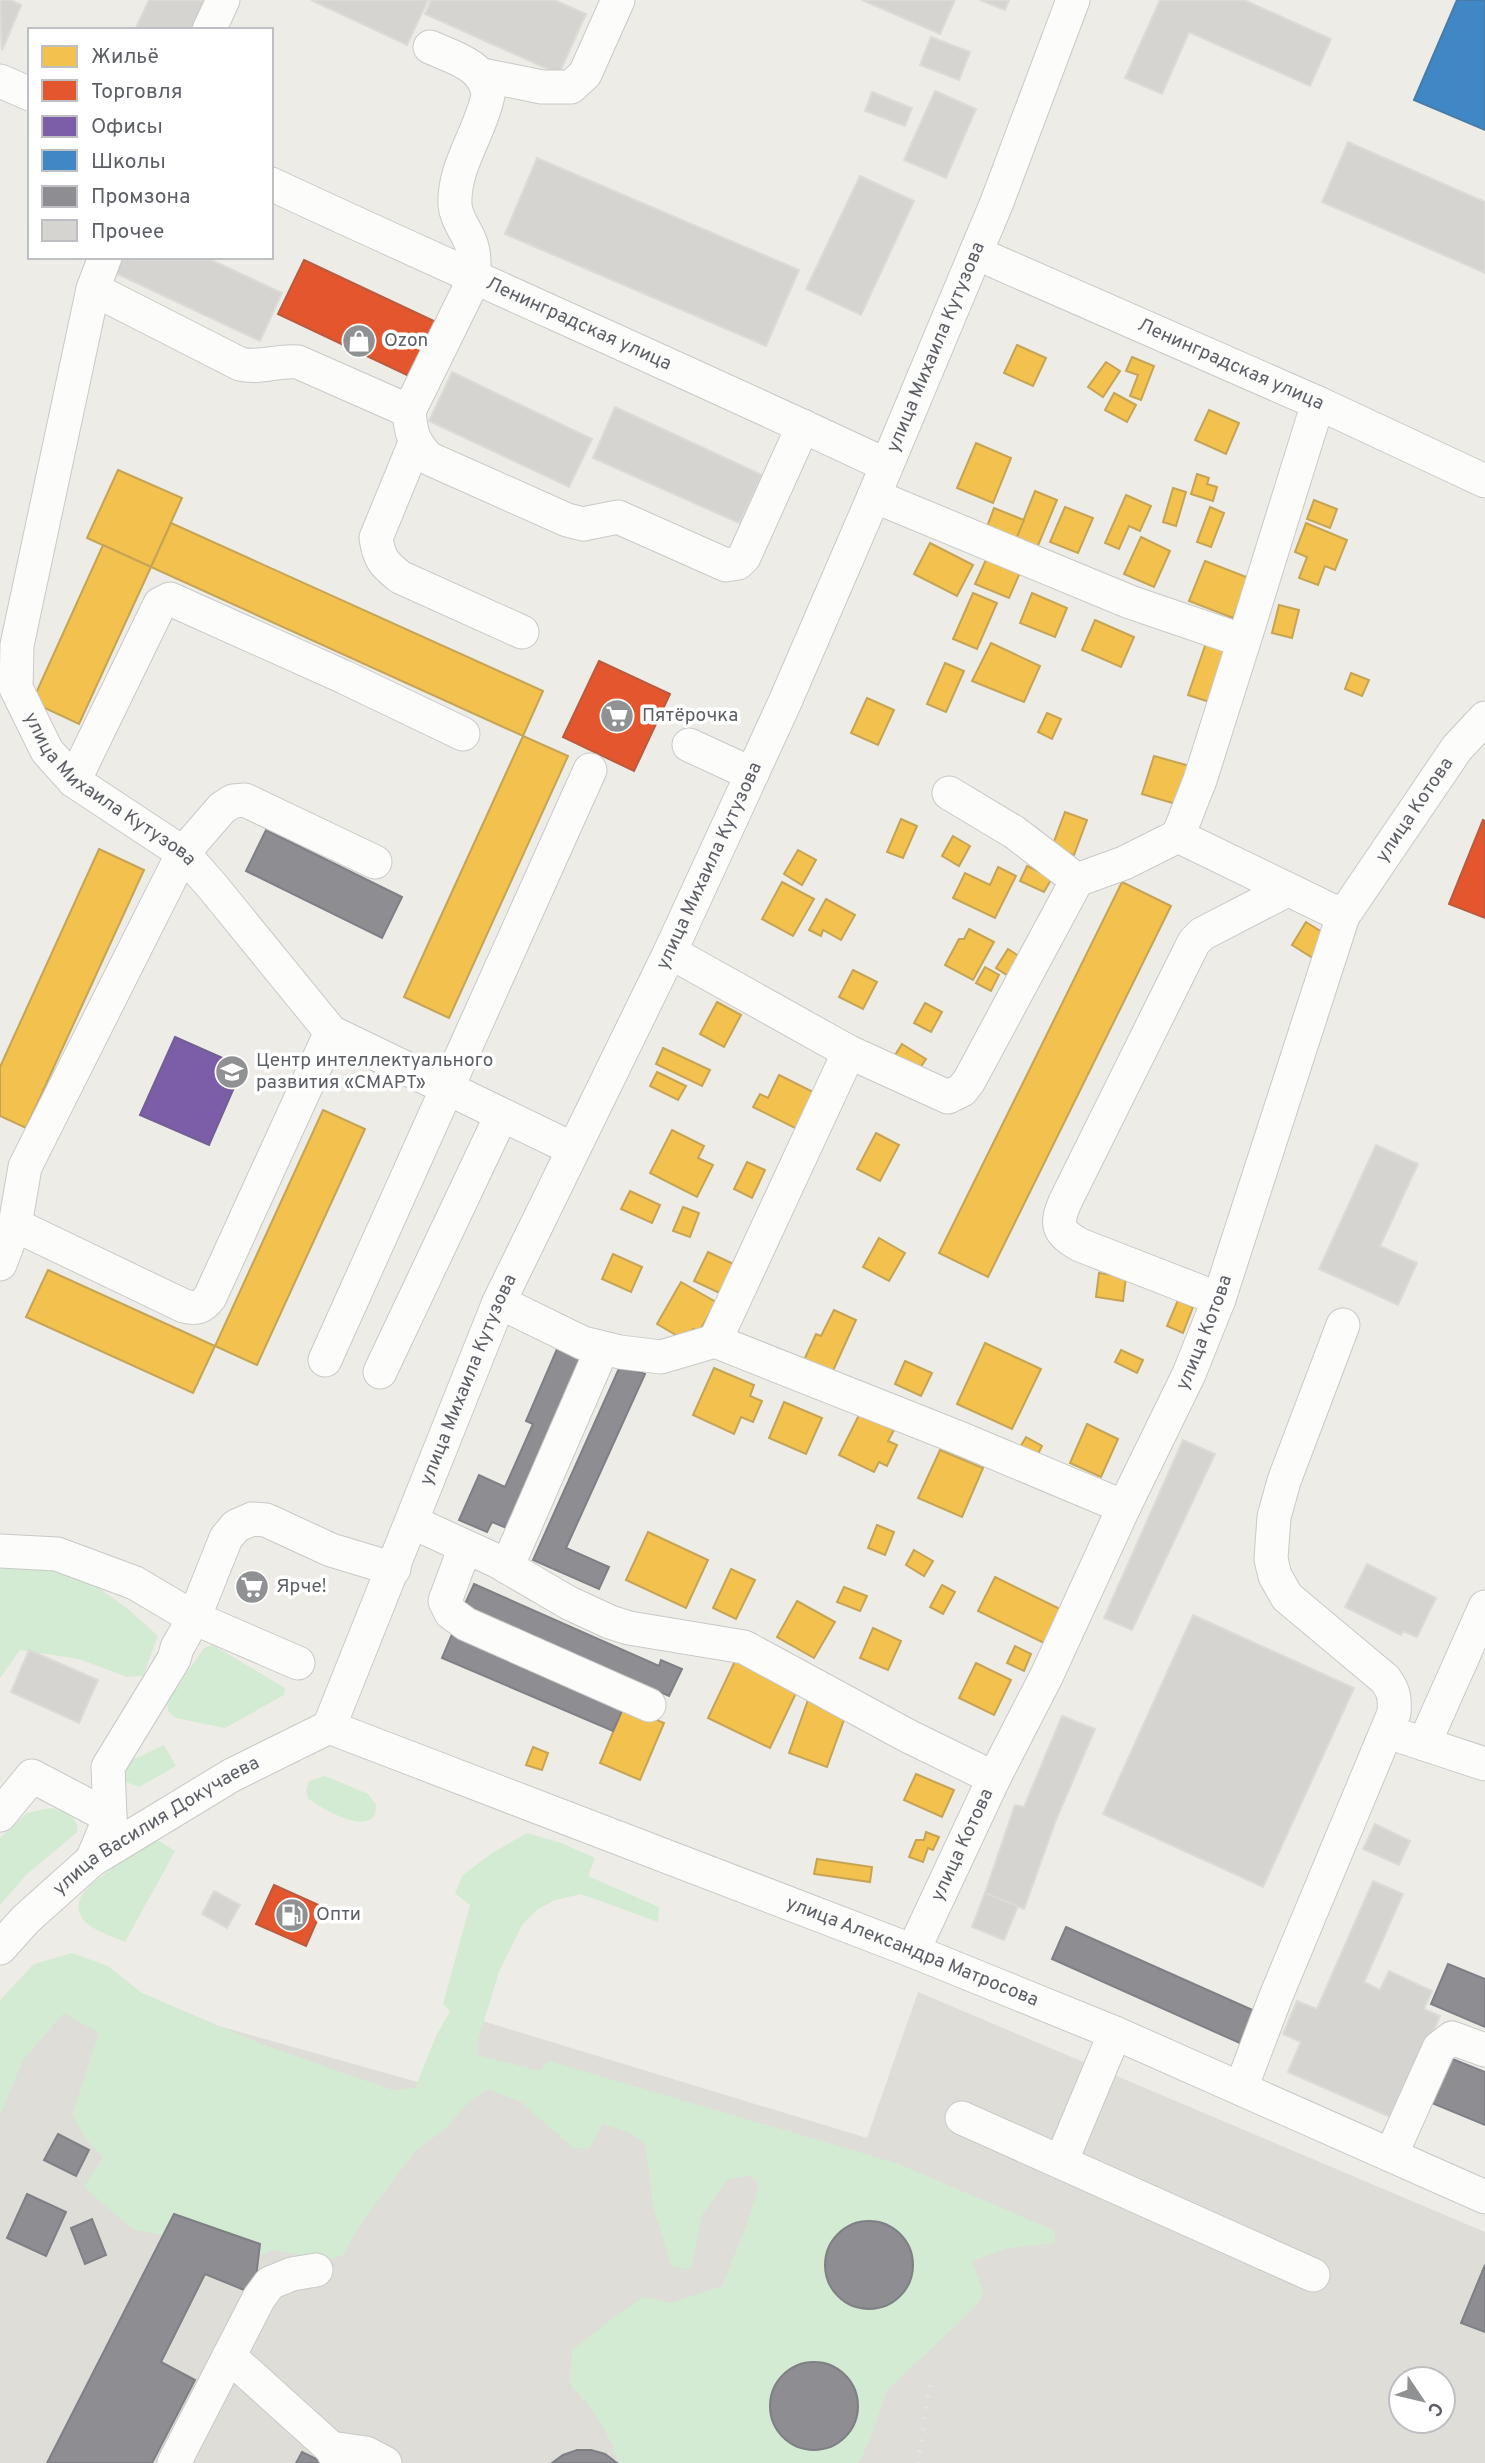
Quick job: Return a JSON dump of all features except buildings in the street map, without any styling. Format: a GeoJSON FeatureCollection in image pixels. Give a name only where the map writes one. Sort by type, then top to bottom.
{"type":"FeatureCollection","features":[{"type":"Feature","properties":{"kind":"street"},"geometry":{"type":"LineString","coordinates":[[210,28],[223,0]]}},
{"type":"Feature","properties":{"kind":"street"},"geometry":{"type":"LineString","coordinates":[[481,75],[542,87],[571,87],[585,74],[618,0]]}},
{"type":"Feature","properties":{"kind":"street","name":"улица Михаила Кутузова"},"geometry":{"type":"LineString","coordinates":[[329,1727],[499,1303],[670,952],[752,774],[874,496],[976,253],[1073,0]]}},
{"type":"Feature","properties":{"kind":"street"},"geometry":{"type":"LineString","coordinates":[[430,47],[474,68],[486,83],[486,104],[462,167],[455,207],[471,242],[474,279],[412,427],[376,538],[378,555],[386,566],[400,577],[522,632]]}},
{"type":"Feature","properties":{"kind":"street"},"geometry":{"type":"LineString","coordinates":[[0,81],[28,93]]}},
{"type":"Feature","properties":{"kind":"street","name":"Ленинградская улица"},"geometry":{"type":"LineString","coordinates":[[273,185],[886,465]]}},
{"type":"Feature","properties":{"kind":"street","name":"Ленинградская улица"},"geometry":{"type":"LineString","coordinates":[[976,253],[1318,403],[1485,481]]}},
{"type":"Feature","properties":{"kind":"street","name":"улица Михаила Кутузова"},"geometry":{"type":"LineString","coordinates":[[104,259],[93,289],[9,641],[16,688],[47,751],[74,781],[183,853],[331,1032]]}},
{"type":"Feature","properties":{"kind":"street"},"geometry":{"type":"LineString","coordinates":[[93,289],[240,364],[250,367],[273,362],[298,362],[412,427],[428,458],[566,520],[583,524],[618,517],[726,565],[738,563],[744,557],[803,426]]}},
{"type":"Feature","properties":{"kind":"street"},"geometry":{"type":"LineString","coordinates":[[670,952],[849,1052],[948,1097],[962,1090],[1077,880],[1124,863],[1178,836],[1200,780],[1318,403]]}},
{"type":"Feature","properties":{"kind":"street"},"geometry":{"type":"LineString","coordinates":[[874,496],[1130,602],[1244,640]]}},
{"type":"Feature","properties":{"kind":"street"},"geometry":{"type":"LineString","coordinates":[[74,781],[160,604],[170,599],[463,734]]}},
{"type":"Feature","properties":{"kind":"street","name":"улица Котова"},"geometry":{"type":"LineString","coordinates":[[913,1951],[1189,1374],[1219,1299],[1343,916],[1457,748],[1485,718]]}},
{"type":"Feature","properties":{"kind":"street"},"geometry":{"type":"LineString","coordinates":[[689,745],[752,774]]}},
{"type":"Feature","properties":{"kind":"street"},"geometry":{"type":"LineString","coordinates":[[325,1360],[590,770]]}},
{"type":"Feature","properties":{"kind":"street"},"geometry":{"type":"LineString","coordinates":[[950,793],[1014,832],[1077,880]]}},
{"type":"Feature","properties":{"kind":"street"},"geometry":{"type":"LineString","coordinates":[[0,1264],[15,1225],[25,1167],[183,853],[222,808],[233,801],[245,800],[375,862]]}},
{"type":"Feature","properties":{"kind":"street"},"geometry":{"type":"LineString","coordinates":[[1178,836],[1343,916]]}},
{"type":"Feature","properties":{"kind":"street"},"geometry":{"type":"LineString","coordinates":[[1219,1299],[1080,1245],[1062,1232],[1059,1224],[1065,1202],[1194,942],[1202,934],[1287,890]]}},
{"type":"Feature","properties":{"kind":"street"},"geometry":{"type":"LineString","coordinates":[[15,1225],[184,1306],[203,1306],[210,1297],[331,1032],[573,1149]]}},
{"type":"Feature","properties":{"kind":"street"},"geometry":{"type":"LineString","coordinates":[[715,1341],[849,1052]]}},
{"type":"Feature","properties":{"kind":"street"},"geometry":{"type":"LineString","coordinates":[[380,1372],[501,1116]]}},
{"type":"Feature","properties":{"kind":"street"},"geometry":{"type":"LineString","coordinates":[[499,1303],[583,1343],[602,1349],[662,1357],[715,1341],[1124,1507]]}},
{"type":"Feature","properties":{"kind":"street"},"geometry":{"type":"LineString","coordinates":[[1241,2088],[1276,1996],[1394,1713],[1393,1690],[1376,1670],[1287,1597],[1275,1576],[1271,1559],[1274,1517],[1284,1480],[1343,1325]]}},
{"type":"Feature","properties":{"kind":"street"},"geometry":{"type":"LineString","coordinates":[[507,1567],[602,1349]]}},
{"type":"Feature","properties":{"kind":"street"},"geometry":{"type":"LineString","coordinates":[[92,1860],[110,1817],[108,1767],[174,1659],[177,1648],[194,1618],[226,1538],[236,1526],[252,1519],[266,1520],[331,1550],[394,1569]]}},
{"type":"Feature","properties":{"kind":"street"},"geometry":{"type":"LineString","coordinates":[[412,1522],[507,1567],[569,1603],[629,1629],[744,1647],[897,1730],[994,1778]]}},
{"type":"Feature","properties":{"kind":"street"},"geometry":{"type":"LineString","coordinates":[[465,1547],[445,1601],[447,1608],[457,1619],[649,1704]]}},
{"type":"Feature","properties":{"kind":"street"},"geometry":{"type":"LineString","coordinates":[[0,1550],[57,1555],[135,1583],[194,1618],[298,1663]]}},
{"type":"Feature","properties":{"kind":"street"},"geometry":{"type":"LineString","coordinates":[[1424,1744],[1485,1607]]}},
{"type":"Feature","properties":{"kind":"street","name":"улица Василия Докучаева"},"geometry":{"type":"LineString","coordinates":[[0,1948],[26,1919],[92,1860],[232,1775],[329,1727]]}},
{"type":"Feature","properties":{"kind":"street","name":"улица Александра Матросова"},"geometry":{"type":"LineString","coordinates":[[329,1727],[913,1951],[1115,2033],[1485,2197]]}},
{"type":"Feature","properties":{"kind":"street"},"geometry":{"type":"LineString","coordinates":[[1388,1732],[1485,1764]]}},
{"type":"Feature","properties":{"kind":"street"},"geometry":{"type":"LineString","coordinates":[[0,1815],[32,1776],[110,1817]]}},
{"type":"Feature","properties":{"kind":"street"},"geometry":{"type":"LineString","coordinates":[[1061,2162],[1115,2033]]}},
{"type":"Feature","properties":{"kind":"street"},"geometry":{"type":"LineString","coordinates":[[1391,2155],[1439,2048],[1452,2038],[1485,2050]]}},
{"type":"Feature","properties":{"kind":"street"},"geometry":{"type":"LineString","coordinates":[[962,2118],[1313,2275]]}},
{"type":"Feature","properties":{"kind":"street"},"geometry":{"type":"LineString","coordinates":[[174,2463],[259,2298],[270,2283],[292,2273],[316,2270]]}},
{"type":"Feature","properties":{"kind":"street"},"geometry":{"type":"LineString","coordinates":[[229,2356],[335,2455],[366,2453],[385,2463]]}},
{"type":"Feature","properties":{"kind":"shaded area"},"geometry":{"type":"Polygon","coordinates":[[[34,1974],[446,2090],[476,2019],[867,2138],[918,1992],[1485,2232],[1485,2463],[0,2463],[0,2023],[34,1974]]]}},
{"type":"Feature","properties":{"kind":"green space"},"geometry":{"type":"Polygon","coordinates":[[[0,1555],[79,1574],[128,1609],[158,1636],[143,1676],[127,1677],[79,1659],[20,1650],[0,1678],[0,1555]]]}},
{"type":"Feature","properties":{"kind":"green space"},"geometry":{"type":"Polygon","coordinates":[[[213,1645],[285,1688],[284,1695],[225,1728],[176,1718],[168,1711],[167,1702],[204,1648],[213,1645]]]}},
{"type":"Feature","properties":{"kind":"green space"},"geometry":{"type":"Polygon","coordinates":[[[164,1745],[176,1766],[139,1787],[124,1781],[122,1777],[132,1760],[164,1745]]]}},
{"type":"Feature","properties":{"kind":"green space"},"geometry":{"type":"Polygon","coordinates":[[[325,1776],[368,1794],[376,1805],[374,1815],[368,1821],[358,1822],[335,1815],[308,1798],[306,1789],[309,1781],[325,1776]]]}},
{"type":"Feature","properties":{"kind":"green space"},"geometry":{"type":"Polygon","coordinates":[[[51,1808],[74,1819],[77,1832],[26,1875],[0,1905],[0,1838],[27,1813],[51,1808]]]}},
{"type":"Feature","properties":{"kind":"green space"},"geometry":{"type":"Polygon","coordinates":[[[527,1833],[561,1843],[595,1858],[588,1876],[659,1907],[658,1922],[581,1894],[555,1900],[537,1910],[522,1925],[499,1972],[477,2043],[477,2055],[540,2071],[549,2061],[896,2163],[1054,2230],[1055,2243],[1008,2248],[972,2261],[984,2293],[978,2303],[948,2333],[887,2390],[859,2463],[619,2463],[599,2421],[570,2385],[572,2350],[634,2303],[644,2297],[672,2303],[722,2286],[759,2185],[750,2175],[727,2180],[702,2215],[691,2269],[672,2267],[654,2210],[645,2143],[628,2132],[603,2124],[589,2149],[573,2148],[521,2102],[487,2089],[465,2106],[444,2130],[416,2150],[361,2223],[343,2255],[328,2260],[273,2250],[246,2261],[201,2241],[134,2230],[84,2187],[103,2157],[87,2140],[72,2115],[99,2033],[64,2013],[23,2060],[0,2116],[0,2000],[34,1964],[72,1953],[108,1966],[142,1993],[259,2043],[392,2090],[415,2088],[436,2036],[450,2011],[443,2004],[470,1905],[455,1893],[463,1875],[492,1853],[527,1833]]]}},
{"type":"Feature","properties":{"kind":"green space"},"geometry":{"type":"Polygon","coordinates":[[[156,1839],[175,1851],[125,1942],[90,1926],[79,1910],[80,1899],[86,1890],[104,1874],[156,1839]]]}},
{"type":"Feature","properties":{"kind":"railway"},"geometry":{"type":"LineString","coordinates":[[918,2463],[930,2382]]}},
{"type":"Feature","properties":{"kind":"place","name":"Ozon"},"geometry":{"type":"Point","coordinates":[359,341]}},
{"type":"Feature","properties":{"kind":"place","name":"Пятёрочка"},"geometry":{"type":"Point","coordinates":[617,716]}},
{"type":"Feature","properties":{"kind":"place","name":"Центр интеллектуального развития «СМАРТ»"},"geometry":{"type":"Point","coordinates":[232,1072]}},
{"type":"Feature","properties":{"kind":"place","name":"Ярче!"},"geometry":{"type":"Point","coordinates":[252,1587]}},
{"type":"Feature","properties":{"kind":"place","name":"Опти"},"geometry":{"type":"Point","coordinates":[292,1915]}}]}
